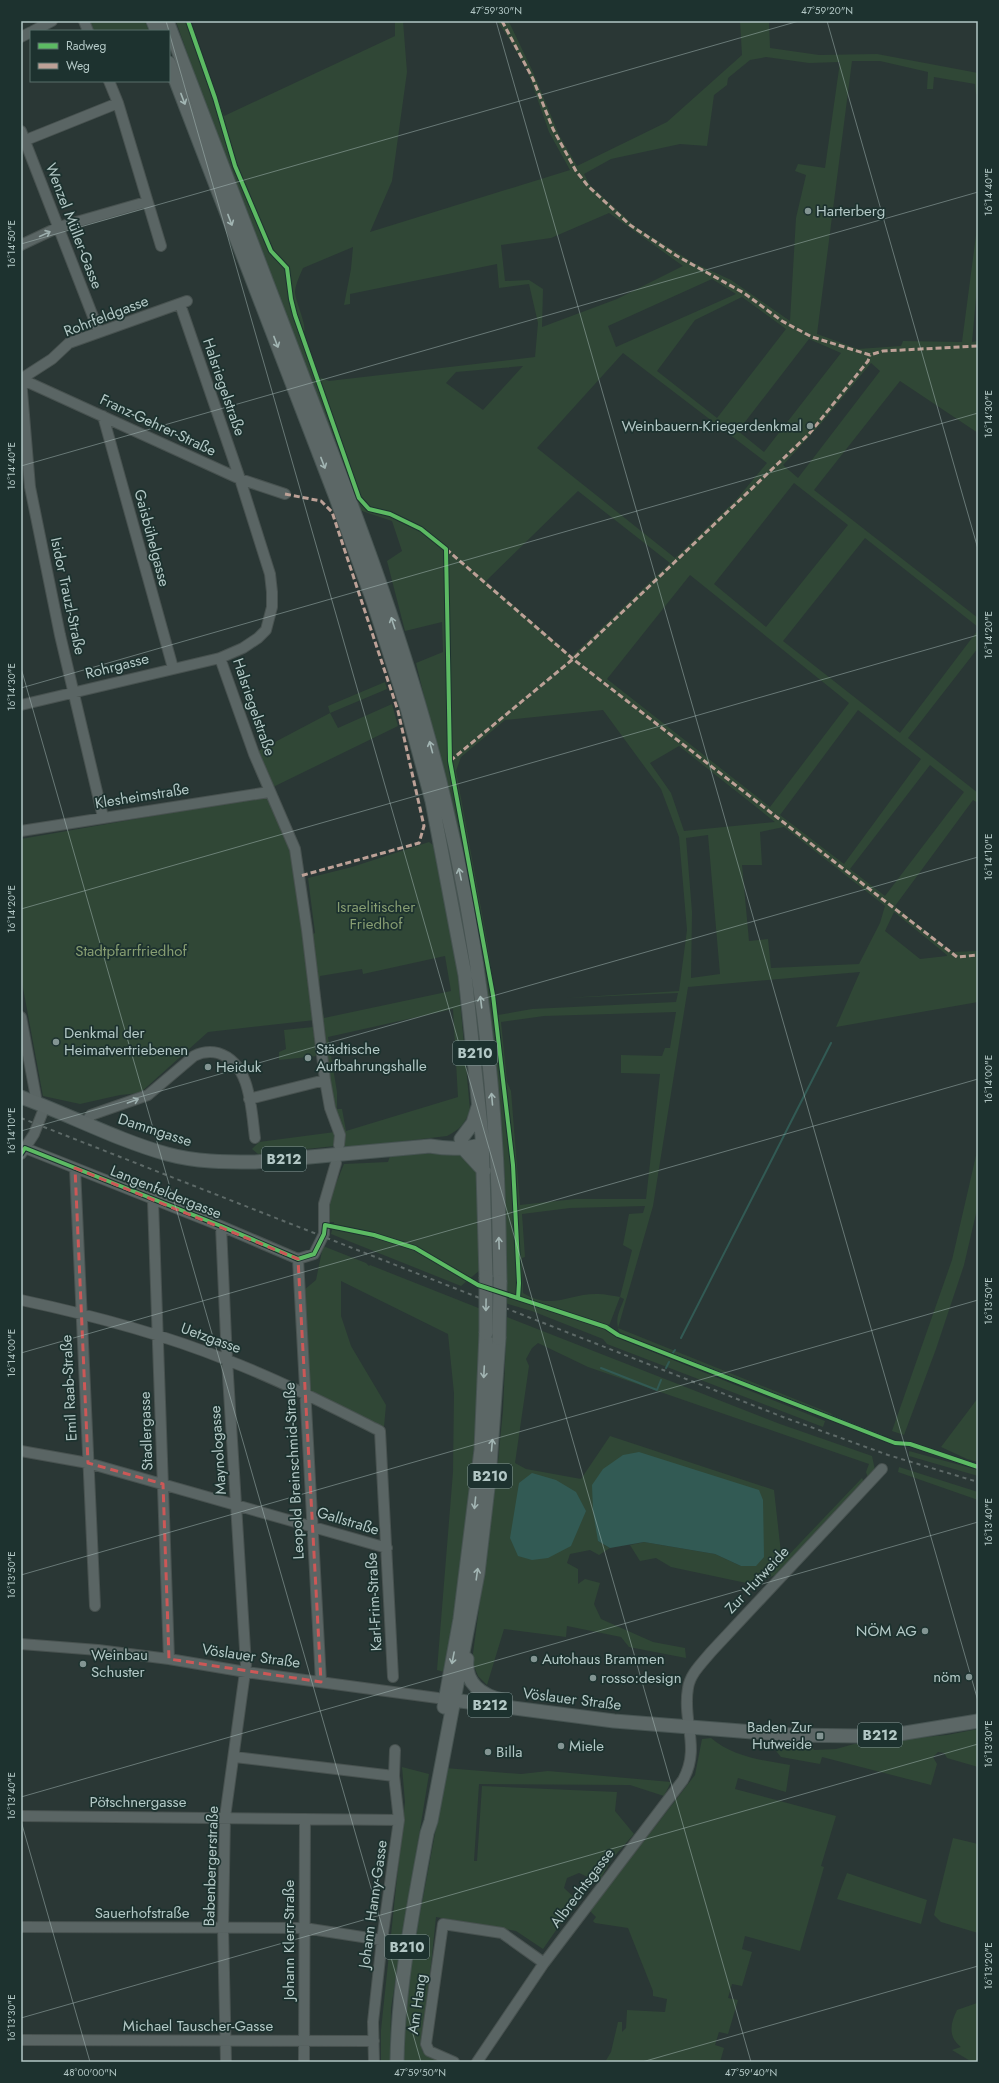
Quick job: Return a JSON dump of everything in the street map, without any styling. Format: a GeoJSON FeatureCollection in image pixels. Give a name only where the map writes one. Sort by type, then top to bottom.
{"type":"FeatureCollection","features":[{"type":"Feature","properties":{"kind":"main road","name":"B210"},"geometry":{"type":"LineString","coordinates":[[167,21],[385,594],[419,704],[444,798],[464,894],[485,1033],[487,1140],[500,1282],[489,1479],[471,1613],[466,1663],[467,1673],[472,1682],[486,1696],[512,1702],[525,1710]]}},
{"type":"Feature","properties":{"kind":"main road","name":"B210"},"geometry":{"type":"LineString","coordinates":[[170,66],[335,495],[374,601],[407,708],[432,801],[462,953],[479,1101],[487,1140],[484,1171],[486,1333],[480,1457],[450,1700],[431,1821],[427,1834],[403,1979],[398,2062]]}},
{"type":"Feature","properties":{"kind":"main road","name":"Dammgasse"},"geometry":{"type":"LineString","coordinates":[[21,1097],[140,1145],[168,1154],[197,1160],[255,1162],[487,1140]]}},
{"type":"Feature","properties":{"kind":"main road"},"geometry":{"type":"LineString","coordinates":[[479,1101],[472,1124],[462,1143],[484,1171]]}},
{"type":"Feature","properties":{"kind":"main road","name":"B210"},"geometry":{"type":"LineString","coordinates":[[450,1700],[471,1613]]}},
{"type":"Feature","properties":{"kind":"main road","name":"Vöslauer Straße"},"geometry":{"type":"LineString","coordinates":[[450,1700],[614,1721],[791,1735],[860,1736],[906,1733],[978,1722]]}},
{"type":"Feature","properties":{"kind":"street"},"geometry":{"type":"LineString","coordinates":[[34,30],[52,21]]}},
{"type":"Feature","properties":{"kind":"street"},"geometry":{"type":"LineString","coordinates":[[21,37],[30,32]]}},
{"type":"Feature","properties":{"kind":"street"},"geometry":{"type":"LineString","coordinates":[[109,82],[118,103],[146,202],[161,246]]}},
{"type":"Feature","properties":{"kind":"street"},"geometry":{"type":"LineString","coordinates":[[22,138],[118,103]]}},
{"type":"Feature","properties":{"kind":"street","name":"Wenzel Müller-Gasse"},"geometry":{"type":"LineString","coordinates":[[22,138],[59,227],[99,332]]}},
{"type":"Feature","properties":{"kind":"street"},"geometry":{"type":"LineString","coordinates":[[21,245],[59,227],[146,202]]}},
{"type":"Feature","properties":{"kind":"street","name":"Rohrfeldgasse"},"geometry":{"type":"LineString","coordinates":[[21,379],[52,359],[69,343],[184,303]]}},
{"type":"Feature","properties":{"kind":"street","name":"Halsriegelstraße"},"geometry":{"type":"LineString","coordinates":[[184,303],[270,574],[272,607],[266,630],[258,638],[243,648],[220,658],[269,792],[287,827],[295,849],[307,930],[325,1080],[330,1108],[340,1135],[339,1145]]}},
{"type":"Feature","properties":{"kind":"street","name":"Franz-Gehrer-Straße"},"geometry":{"type":"LineString","coordinates":[[21,379],[240,479],[285,494]]}},
{"type":"Feature","properties":{"kind":"street","name":"Isidor Trauzl-Straße"},"geometry":{"type":"LineString","coordinates":[[21,379],[30,487],[60,635],[103,817]]}},
{"type":"Feature","properties":{"kind":"street","name":"Gaisbühelgasse"},"geometry":{"type":"LineString","coordinates":[[103,416],[173,668]]}},
{"type":"Feature","properties":{"kind":"street","name":"Rohrgasse"},"geometry":{"type":"LineString","coordinates":[[21,705],[220,658]]}},
{"type":"Feature","properties":{"kind":"street","name":"Klesheimstraße"},"geometry":{"type":"LineString","coordinates":[[21,831],[269,792]]}},
{"type":"Feature","properties":{"kind":"street"},"geometry":{"type":"LineString","coordinates":[[21,1017],[41,1104],[34,1134],[23,1151]]}},
{"type":"Feature","properties":{"kind":"street"},"geometry":{"type":"LineString","coordinates":[[86,1122],[91,1115],[148,1095],[194,1056],[202,1052],[211,1051],[225,1055],[235,1062],[241,1072],[249,1099],[255,1138]]}},
{"type":"Feature","properties":{"kind":"street"},"geometry":{"type":"LineString","coordinates":[[249,1099],[325,1080]]}},
{"type":"Feature","properties":{"kind":"street","name":"Langenfeldergasse"},"geometry":{"type":"LineString","coordinates":[[23,1151],[75,1168],[221,1226],[298,1259]]}},
{"type":"Feature","properties":{"kind":"street"},"geometry":{"type":"LineString","coordinates":[[298,1259],[314,1254],[324,1234],[324,1204],[336,1164]]}},
{"type":"Feature","properties":{"kind":"street","name":"Emil Raab-Straße"},"geometry":{"type":"LineString","coordinates":[[75,1168],[80,1313],[95,1606]]}},
{"type":"Feature","properties":{"kind":"street","name":"Stadlergasse"},"geometry":{"type":"LineString","coordinates":[[153,1200],[169,1660]]}},
{"type":"Feature","properties":{"kind":"street","name":"Maynologasse"},"geometry":{"type":"LineString","coordinates":[[221,1226],[227,1360],[246,1672]]}},
{"type":"Feature","properties":{"kind":"street","name":"Leopold Breinschmid-Straße"},"geometry":{"type":"LineString","coordinates":[[298,1259],[321,1682]]}},
{"type":"Feature","properties":{"kind":"street","name":"Uetzgasse"},"geometry":{"type":"LineString","coordinates":[[21,1300],[80,1313],[158,1335],[227,1360],[305,1394],[380,1431]]}},
{"type":"Feature","properties":{"kind":"street","name":"Karl-Frim-Straße"},"geometry":{"type":"LineString","coordinates":[[380,1431],[393,1677]]}},
{"type":"Feature","properties":{"kind":"street","name":"Gallstraße"},"geometry":{"type":"LineString","coordinates":[[21,1451],[88,1463],[387,1548]]}},
{"type":"Feature","properties":{"kind":"street","name":"Zur Hutweide"},"geometry":{"type":"LineString","coordinates":[[689,1727],[686,1713],[688,1688],[691,1677],[710,1652],[882,1469]]}},
{"type":"Feature","properties":{"kind":"street","name":"Vöslauer Straße"},"geometry":{"type":"LineString","coordinates":[[21,1644],[98,1650],[450,1700]]}},
{"type":"Feature","properties":{"kind":"street","name":"Babenbergerstraße"},"geometry":{"type":"LineString","coordinates":[[226,2062],[224,2042],[223,1928],[225,1817],[246,1672]]}},
{"type":"Feature","properties":{"kind":"street","name":"Albrechtsgasse"},"geometry":{"type":"LineString","coordinates":[[478,2062],[544,1963],[683,1780],[689,1769],[692,1751],[689,1727]]}},
{"type":"Feature","properties":{"kind":"street","name":"Johann Hanny-Gasse"},"geometry":{"type":"LineString","coordinates":[[374,2062],[374,2022],[382,1940],[399,1820],[394,1776],[395,1750]]}},
{"type":"Feature","properties":{"kind":"street"},"geometry":{"type":"LineString","coordinates":[[234,1757],[394,1776]]}},
{"type":"Feature","properties":{"kind":"street","name":"Pötschnergasse"},"geometry":{"type":"LineString","coordinates":[[21,1816],[399,1820]]}},
{"type":"Feature","properties":{"kind":"street","name":"Johann Klerr-Straße"},"geometry":{"type":"LineString","coordinates":[[304,2062],[305,1819]]}},
{"type":"Feature","properties":{"kind":"street","name":"Am Hang"},"geometry":{"type":"LineString","coordinates":[[454,2062],[429,2051],[426,2044],[443,1924],[502,1933],[544,1963]]}},
{"type":"Feature","properties":{"kind":"street","name":"Sauerhofstraße"},"geometry":{"type":"LineString","coordinates":[[21,1927],[304,1928],[382,1940]]}},
{"type":"Feature","properties":{"kind":"street","name":"Michael Tauscher-Gasse"},"geometry":{"type":"LineString","coordinates":[[21,2040],[224,2042],[304,2040],[374,2041]]}},
{"type":"Feature","properties":{"kind":"highlighted area"},"geometry":{"type":"Polygon","coordinates":[[[75,1168],[298,1259],[321,1682],[169,1659],[163,1484],[88,1463],[75,1168]]]}},
{"type":"Feature","properties":{"kind":"green space"},"geometry":{"type":"Polygon","coordinates":[[[88,21],[145,21],[149,30],[92,30],[88,21]]]}},
{"type":"Feature","properties":{"kind":"green space"},"geometry":{"type":"Polygon","coordinates":[[[176,21],[194,21],[190,23],[224,116],[395,36],[395,21],[403,21],[407,72],[392,181],[370,232],[570,170],[549,132],[528,72],[497,21],[507,21],[510,24],[533,72],[559,135],[577,166],[667,122],[742,55],[740,21],[769,21],[770,48],[819,55],[877,54],[978,73],[978,95],[976,94],[975,84],[934,77],[933,89],[927,89],[928,72],[880,61],[852,61],[817,334],[858,349],[901,346],[903,341],[962,342],[978,220],[978,276],[972,342],[978,341],[978,433],[900,381],[814,490],[978,618],[978,627],[865,538],[783,641],[900,733],[978,630],[978,648],[908,738],[978,793],[978,803],[973,800],[895,906],[952,952],[978,951],[978,1002],[836,1027],[860,972],[688,987],[653,1206],[618,1328],[617,1320],[624,1299],[620,1297],[607,1331],[618,1338],[825,1421],[823,1427],[607,1344],[603,1339],[532,1311],[505,1303],[505,1175],[496,1072],[444,779],[416,663],[443,652],[442,622],[405,631],[387,561],[402,551],[392,521],[359,510],[213,128],[176,21]],[[766,57],[750,60],[728,78],[727,85],[714,95],[707,146],[680,144],[611,159],[584,174],[590,185],[636,227],[694,263],[731,280],[790,321],[796,218],[806,175],[795,171],[798,164],[825,168],[840,62],[809,63],[766,57]],[[609,213],[551,238],[501,245],[505,281],[529,280],[543,289],[542,327],[617,299],[683,266],[609,213]],[[353,247],[303,268],[295,293],[303,319],[305,329],[304,333],[319,377],[329,381],[535,357],[538,323],[529,284],[499,288],[497,264],[350,294],[350,304],[344,305],[351,269],[353,247]],[[712,279],[608,326],[616,347],[736,294],[712,279]],[[742,297],[695,320],[657,371],[717,418],[786,329],[742,297]],[[809,339],[738,431],[764,452],[841,353],[809,339]],[[623,353],[537,448],[675,558],[736,500],[767,463],[623,353]],[[871,363],[819,426],[783,465],[798,478],[880,371],[871,363]],[[523,366],[456,372],[446,383],[483,410],[523,366]],[[794,483],[714,584],[766,627],[848,525],[794,483]],[[578,491],[486,581],[572,656],[670,563],[578,491]],[[690,575],[607,679],[770,807],[849,703],[690,575]],[[603,710],[505,720],[461,757],[456,771],[488,947],[498,1015],[532,1009],[676,1002],[678,993],[566,998],[679,991],[687,930],[679,837],[661,789],[603,710]],[[858,710],[780,815],[844,864],[921,759],[858,710]],[[679,746],[650,763],[671,793],[684,831],[775,822],[679,746]],[[930,765],[850,869],[885,896],[964,792],[930,765]],[[784,827],[760,832],[762,865],[742,865],[749,941],[768,939],[771,968],[859,964],[880,923],[885,906],[784,827]],[[708,835],[686,838],[692,912],[691,978],[720,974],[708,835]],[[894,912],[885,931],[920,959],[947,955],[894,912]],[[676,1012],[544,1016],[501,1022],[507,1082],[511,1091],[520,1205],[575,1199],[646,1199],[660,1074],[621,1073],[621,1055],[662,1056],[665,1048],[670,1048],[676,1012]],[[645,1206],[570,1208],[522,1214],[525,1257],[522,1258],[523,1293],[543,1301],[561,1300],[588,1294],[601,1294],[620,1297],[632,1250],[623,1245],[629,1214],[643,1213],[645,1206]]]}},
{"type":"Feature","properties":{"kind":"green space"},"geometry":{"type":"Polygon","coordinates":[[[385,682],[387,689],[330,713],[328,706],[385,682]]]}},
{"type":"Feature","properties":{"kind":"green space"},"geometry":{"type":"Polygon","coordinates":[[[392,704],[398,726],[271,788],[256,752],[330,713],[338,728],[392,704]]]}},
{"type":"Feature","properties":{"kind":"green space","name":"Stadtpfarrfriedhof"},"geometry":{"type":"Polygon","coordinates":[[[268,796],[293,854],[315,1020],[208,1032],[140,1093],[120,1095],[80,1104],[43,1096],[21,977],[21,839],[268,796]]]}},
{"type":"Feature","properties":{"kind":"green space","name":"Israelitischer Friedhof"},"geometry":{"type":"Polygon","coordinates":[[[429,842],[433,845],[457,967],[470,1110],[462,1126],[447,1136],[344,1148],[344,1137],[333,1105],[311,935],[315,933],[308,878],[352,867],[429,842]],[[445,956],[363,974],[362,969],[320,976],[319,988],[324,1018],[451,991],[445,956]],[[453,1009],[328,1037],[337,1092],[337,1109],[342,1109],[346,1131],[458,1097],[453,1009]]]}},
{"type":"Feature","properties":{"kind":"green space"},"geometry":{"type":"Polygon","coordinates":[[[313,1027],[317,1056],[279,1060],[279,1052],[286,1049],[284,1030],[313,1027]]]}},
{"type":"Feature","properties":{"kind":"green space"},"geometry":{"type":"Polygon","coordinates":[[[335,1132],[335,1146],[258,1154],[252,1149],[259,1142],[335,1132]]]}},
{"type":"Feature","properties":{"kind":"green space"},"geometry":{"type":"Polygon","coordinates":[[[978,1147],[978,1205],[964,1265],[936,1349],[904,1435],[892,1431],[952,1260],[978,1147]]]}},
{"type":"Feature","properties":{"kind":"green space"},"geometry":{"type":"Polygon","coordinates":[[[454,1152],[462,1155],[468,1160],[477,1174],[480,1270],[461,1286],[331,1234],[334,1222],[329,1222],[328,1216],[330,1201],[344,1164],[388,1162],[390,1156],[454,1152]]]}},
{"type":"Feature","properties":{"kind":"green space"},"geometry":{"type":"Polygon","coordinates":[[[323,1246],[366,1263],[369,1266],[370,1265],[481,1309],[474,1446],[466,1537],[453,1627],[444,1672],[437,1670],[453,1472],[454,1393],[448,1334],[341,1281],[341,1316],[351,1346],[386,1405],[384,1427],[309,1390],[304,1290],[316,1280],[323,1246]]]}},
{"type":"Feature","properties":{"kind":"green space"},"geometry":{"type":"Polygon","coordinates":[[[507,1317],[780,1424],[872,1456],[875,1470],[868,1478],[866,1472],[869,1464],[588,1367],[538,1343],[532,1348],[526,1359],[529,1366],[515,1463],[526,1469],[581,1479],[610,1436],[774,1490],[782,1562],[862,1478],[864,1482],[776,1575],[751,1584],[671,1567],[656,1558],[640,1561],[630,1545],[644,1542],[715,1554],[741,1566],[763,1500],[598,1541],[610,1548],[599,1555],[590,1550],[570,1554],[567,1563],[578,1569],[578,1584],[585,1579],[600,1583],[594,1604],[601,1619],[653,1642],[685,1648],[686,1658],[629,1647],[621,1637],[567,1626],[566,1637],[504,1629],[487,1685],[478,1676],[472,1661],[496,1481],[503,1411],[507,1317]]]}},
{"type":"Feature","properties":{"kind":"green space"},"geometry":{"type":"Polygon","coordinates":[[[618,1328],[832,1414],[831,1416],[620,1334],[618,1328]]]}},
{"type":"Feature","properties":{"kind":"green space"},"geometry":{"type":"Polygon","coordinates":[[[978,1398],[978,1462],[967,1459],[941,1447],[978,1398]]]}},
{"type":"Feature","properties":{"kind":"green space"},"geometry":{"type":"Polygon","coordinates":[[[909,1451],[978,1470],[978,1476],[909,1456],[909,1451]]]}},
{"type":"Feature","properties":{"kind":"green space"},"geometry":{"type":"Polygon","coordinates":[[[899,1467],[978,1492],[978,1500],[898,1472],[899,1467]]]}},
{"type":"Feature","properties":{"kind":"green space"},"geometry":{"type":"Polygon","coordinates":[[[978,1729],[978,1767],[947,1758],[944,1753],[938,1752],[933,1757],[937,1764],[931,1785],[822,1757],[820,1764],[781,1757],[776,1751],[776,1744],[780,1741],[810,1744],[814,1750],[836,1749],[854,1744],[947,1735],[978,1729]]]}},
{"type":"Feature","properties":{"kind":"green space"},"geometry":{"type":"Polygon","coordinates":[[[711,1738],[738,1754],[790,1765],[786,1792],[738,1778],[735,1789],[836,1816],[821,1866],[824,1867],[800,1951],[745,1936],[742,1949],[752,1952],[742,1986],[732,1984],[728,1998],[738,2000],[728,2034],[719,2032],[715,2045],[724,2048],[720,2062],[605,2062],[611,2052],[618,2022],[622,2022],[622,2032],[626,2028],[627,2010],[665,2012],[667,1999],[653,1996],[653,1991],[628,1928],[595,1923],[593,1921],[596,1917],[590,1911],[695,1775],[702,1739],[711,1738]]]}},
{"type":"Feature","properties":{"kind":"green space"},"geometry":{"type":"Polygon","coordinates":[[[402,1767],[429,1774],[391,2008],[390,2062],[381,2062],[381,2030],[405,1802],[402,1767]]]}},
{"type":"Feature","properties":{"kind":"green space"},"geometry":{"type":"Polygon","coordinates":[[[445,1768],[521,1774],[548,1771],[671,1782],[664,1796],[630,1785],[479,1784],[474,1861],[477,1861],[482,1786],[617,1792],[615,1811],[634,1834],[611,1860],[599,1882],[579,1873],[567,1878],[564,1888],[577,1900],[543,1949],[516,1931],[436,1917],[422,2051],[442,2062],[403,2062],[405,2020],[413,1951],[446,1775],[445,1768]]]}},
{"type":"Feature","properties":{"kind":"green space"},"geometry":{"type":"Polygon","coordinates":[[[953,1838],[978,1844],[978,1933],[941,1922],[934,1915],[953,1838]]]}},
{"type":"Feature","properties":{"kind":"green space"},"geometry":{"type":"Polygon","coordinates":[[[847,1873],[927,1900],[921,1924],[837,1899],[847,1873]]]}},
{"type":"Feature","properties":{"kind":"green space"},"geometry":{"type":"Polygon","coordinates":[[[977,2003],[978,2062],[972,2062],[952,2050],[961,2047],[952,2035],[952,2025],[957,2010],[977,2003]]]}},
{"type":"Feature","properties":{"kind":"shaded area"},"geometry":{"type":"Polygon","coordinates":[[[639,1452],[759,1490],[763,1500],[764,1557],[756,1566],[741,1566],[715,1554],[644,1542],[610,1548],[598,1541],[593,1511],[592,1485],[603,1469],[623,1455],[639,1452]]]}},
{"type":"Feature","properties":{"kind":"shaded area"},"geometry":{"type":"Polygon","coordinates":[[[532,1473],[556,1480],[576,1492],[586,1511],[571,1546],[548,1558],[532,1560],[518,1556],[510,1538],[519,1483],[532,1473]]]}},
{"type":"Feature","properties":{"kind":"waterway"},"geometry":{"type":"LineString","coordinates":[[681,1338],[831,1043]]}},
{"type":"Feature","properties":{"kind":"waterway"},"geometry":{"type":"LineString","coordinates":[[675,1350],[672,1354],[882,1436]]}},
{"type":"Feature","properties":{"kind":"waterway"},"geometry":{"type":"LineString","coordinates":[[666,1368],[669,1362]]}},
{"type":"Feature","properties":{"kind":"waterway"},"geometry":{"type":"LineString","coordinates":[[601,1368],[657,1390],[661,1380]]}},
{"type":"Feature","properties":{"kind":"railway"},"geometry":{"type":"LineString","coordinates":[[21,1118],[783,1417],[888,1455],[978,1482]]}},
{"type":"Feature","properties":{"kind":"marked path"},"geometry":{"type":"LineString","coordinates":[[502,21],[533,79],[553,129],[576,171],[588,186],[630,225],[677,256],[744,293],[782,321],[812,337],[870,355],[883,351],[978,346]]}},
{"type":"Feature","properties":{"kind":"marked path"},"geometry":{"type":"LineString","coordinates":[[450,761],[573,659],[809,434],[868,361],[870,355]]}},
{"type":"Feature","properties":{"kind":"marked path"},"geometry":{"type":"LineString","coordinates":[[285,494],[321,501],[332,512],[398,711],[424,826],[419,843],[300,876]]}},
{"type":"Feature","properties":{"kind":"marked path"},"geometry":{"type":"LineString","coordinates":[[446,549],[573,659],[957,957],[978,955]]}},
{"type":"Feature","properties":{"kind":"cycle path"},"geometry":{"type":"LineString","coordinates":[[188,21],[215,98],[235,166],[271,251],[287,268],[291,299],[295,315],[359,498],[369,509],[390,514],[421,529],[446,549],[450,761],[493,995],[513,1165],[519,1283],[518,1298]]}},
{"type":"Feature","properties":{"kind":"cycle path"},"geometry":{"type":"LineString","coordinates":[[21,1154],[25,1148],[221,1226],[298,1259],[314,1254],[324,1234],[325,1225],[374,1235],[415,1248],[478,1285],[606,1327],[618,1335],[895,1443],[910,1444],[978,1467]]}},
{"type":"Feature","properties":{"kind":"place","name":"Harterberg"},"geometry":{"type":"Point","coordinates":[808,211]}},
{"type":"Feature","properties":{"kind":"place","name":"Weinbauern-Kriegerdenkmal"},"geometry":{"type":"Point","coordinates":[810,426]}},
{"type":"Feature","properties":{"kind":"place","name":"Denkmal der Heimatvertriebenen"},"geometry":{"type":"Point","coordinates":[56,1042]}},
{"type":"Feature","properties":{"kind":"place","name":"Städtische Aufbahrungshalle"},"geometry":{"type":"Point","coordinates":[308,1058]}},
{"type":"Feature","properties":{"kind":"place","name":"Heiduk"},"geometry":{"type":"Point","coordinates":[208,1067]}},
{"type":"Feature","properties":{"kind":"place","name":"NÖM AG"},"geometry":{"type":"Point","coordinates":[925,1631]}},
{"type":"Feature","properties":{"kind":"place","name":"Autohaus Brammen"},"geometry":{"type":"Point","coordinates":[534,1659]}},
{"type":"Feature","properties":{"kind":"place","name":"Weinbau Schuster"},"geometry":{"type":"Point","coordinates":[83,1664]}},
{"type":"Feature","properties":{"kind":"place","name":"nöm"},"geometry":{"type":"Point","coordinates":[969,1677]}},
{"type":"Feature","properties":{"kind":"place","name":"rosso:design"},"geometry":{"type":"Point","coordinates":[593,1678]}},
{"type":"Feature","properties":{"kind":"place","name":"Baden Zur Hutweide"},"geometry":{"type":"Point","coordinates":[820,1736]}},
{"type":"Feature","properties":{"kind":"place","name":"Miele"},"geometry":{"type":"Point","coordinates":[561,1746]}},
{"type":"Feature","properties":{"kind":"place","name":"Billa"},"geometry":{"type":"Point","coordinates":[488,1752]}}]}
